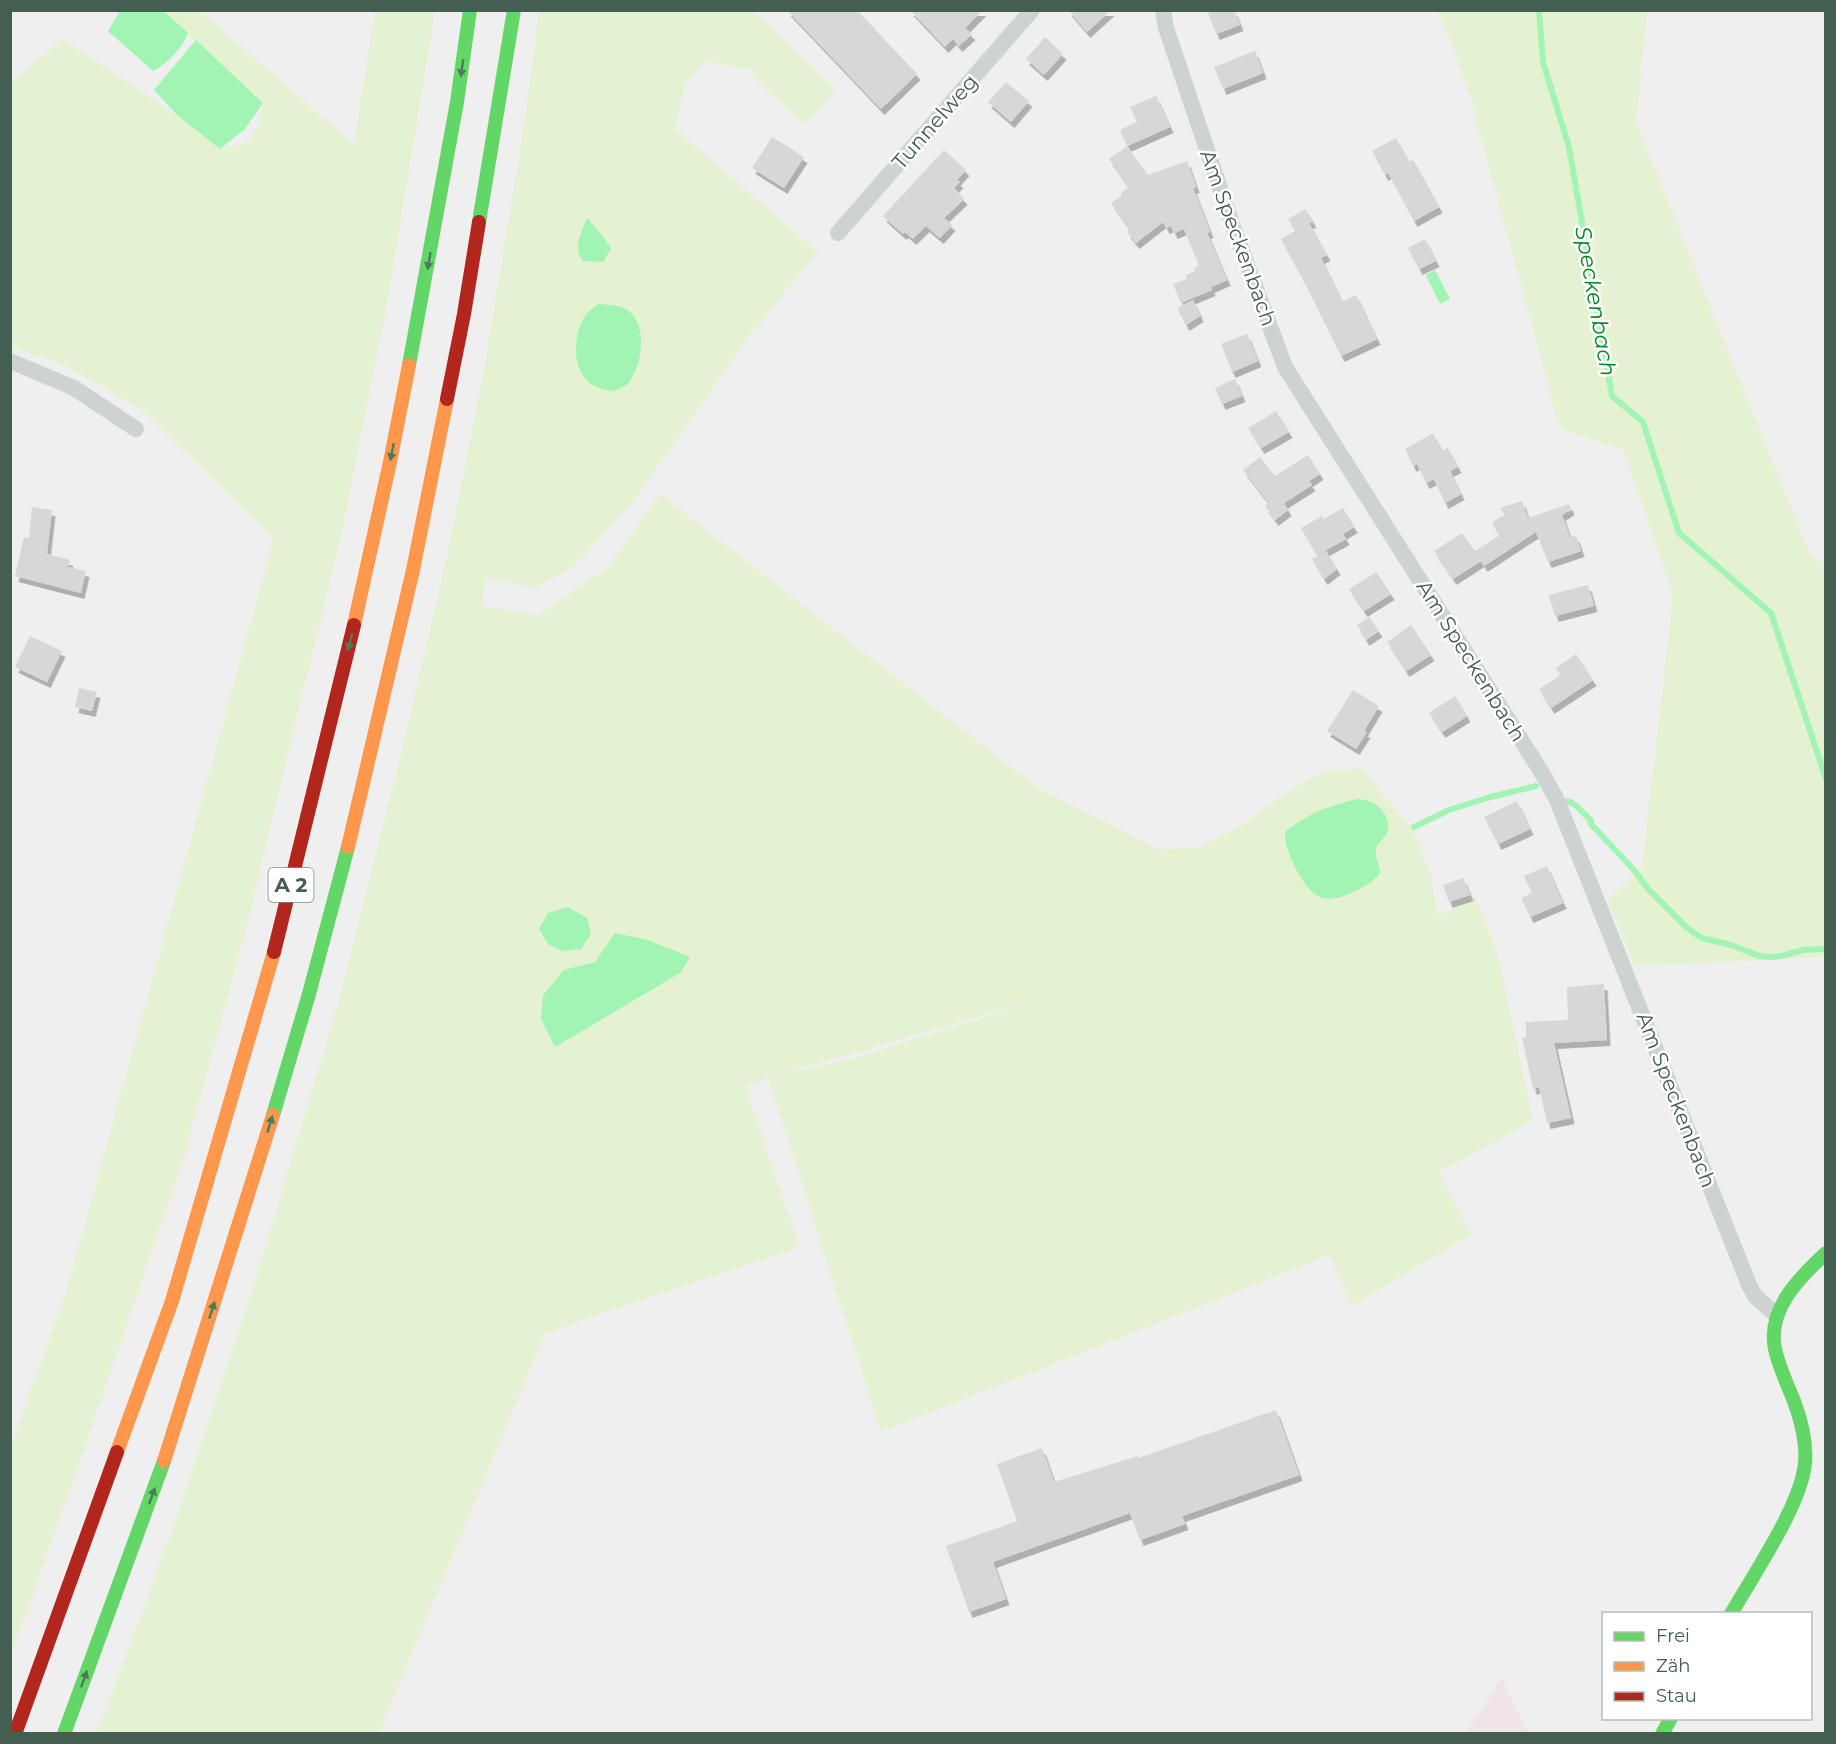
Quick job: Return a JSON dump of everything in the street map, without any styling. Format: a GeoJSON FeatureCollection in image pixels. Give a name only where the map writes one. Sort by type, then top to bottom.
{"type":"FeatureCollection","features":[{"type":"Feature","properties":{"kind":"main road","name":"A 2"},"geometry":{"type":"LineString","coordinates":[[15,1734],[172,1301],[268,977],[354,624],[390,462],[453,125],[470,10]]}},
{"type":"Feature","properties":{"kind":"main road","name":"A 2"},"geometry":{"type":"LineString","coordinates":[[64,1734],[159,1476],[259,1161],[309,994],[354,825],[412,570],[464,314],[514,10]]}},
{"type":"Feature","properties":{"kind":"main road"},"geometry":{"type":"LineString","coordinates":[[1732,1612],[1787,1516],[1797,1495],[1804,1471],[1804,1439],[1800,1419],[1775,1348],[1773,1330],[1776,1315],[1795,1285],[1826,1253]]}},
{"type":"Feature","properties":{"kind":"main road"},"geometry":{"type":"LineString","coordinates":[[1662,1734],[1670,1720]]}},
{"type":"Feature","properties":{"kind":"street","name":"Tunnelweg"},"geometry":{"type":"LineString","coordinates":[[838,233],[1032,10]]}},
{"type":"Feature","properties":{"kind":"street","name":"Am Speckenbach"},"geometry":{"type":"LineString","coordinates":[[1163,10],[1166,28],[1232,225],[1285,367],[1557,800],[1749,1285],[1755,1296],[1776,1315]]}},
{"type":"Feature","properties":{"kind":"street"},"geometry":{"type":"LineString","coordinates":[[10,361],[74,388],[136,429]]}},
{"type":"Feature","properties":{"kind":"shaded area"},"geometry":{"type":"Polygon","coordinates":[[[162,10],[188,33],[174,55],[153,71],[108,31],[120,11],[162,10]]]}},
{"type":"Feature","properties":{"kind":"shaded area"},"geometry":{"type":"Polygon","coordinates":[[[162,11],[200,11],[354,144],[375,11],[435,11],[387,303],[343,528],[244,936],[185,1154],[84,1451],[11,1656],[10,1448],[65,1296],[274,538],[141,409],[68,367],[11,346],[11,83],[62,39],[177,115],[220,149],[247,142],[260,122],[263,102],[162,11]]]}},
{"type":"Feature","properties":{"kind":"shaded area"},"geometry":{"type":"Polygon","coordinates":[[[539,11],[753,11],[836,90],[804,124],[755,79],[749,66],[746,69],[705,61],[685,84],[675,129],[818,252],[747,339],[635,499],[573,567],[534,588],[486,578],[482,606],[539,615],[608,567],[660,494],[1038,788],[1158,849],[1199,848],[1239,827],[1276,800],[1323,771],[1362,769],[1413,829],[1430,872],[1438,916],[1476,898],[1497,951],[1533,1121],[1439,1172],[1471,1235],[1351,1306],[1330,1255],[881,1432],[768,1078],[745,1087],[800,1247],[545,1334],[379,1733],[97,1734],[171,1533],[257,1275],[338,1003],[401,754],[446,561],[485,365],[525,120],[539,11]],[[1053,995],[781,1074],[846,1061],[1053,995]]]}},
{"type":"Feature","properties":{"kind":"shaded area"},"geometry":{"type":"Polygon","coordinates":[[[1437,11],[1647,11],[1636,122],[1810,554],[1825,565],[1825,957],[1635,966],[1607,900],[1642,868],[1673,597],[1623,449],[1560,429],[1469,94],[1453,47],[1437,11]]]}},
{"type":"Feature","properties":{"kind":"shaded area"},"geometry":{"type":"Polygon","coordinates":[[[196,40],[263,103],[245,129],[220,149],[177,115],[154,90],[196,40]]]}},
{"type":"Feature","properties":{"kind":"shaded area"},"geometry":{"type":"Polygon","coordinates":[[[587,218],[611,249],[603,262],[583,261],[578,251],[579,240],[587,218]]]}},
{"type":"Feature","properties":{"kind":"shaded area"},"geometry":{"type":"Polygon","coordinates":[[[1435,270],[1450,299],[1440,304],[1426,275],[1435,270]]]}},
{"type":"Feature","properties":{"kind":"shaded area"},"geometry":{"type":"Polygon","coordinates":[[[599,304],[628,310],[636,320],[641,337],[640,356],[634,374],[627,384],[614,391],[596,387],[588,381],[578,364],[576,354],[578,334],[585,316],[599,304]]]}},
{"type":"Feature","properties":{"kind":"shaded area"},"geometry":{"type":"Polygon","coordinates":[[[1358,799],[1375,804],[1387,818],[1388,830],[1376,850],[1380,873],[1360,889],[1342,897],[1318,896],[1300,877],[1287,848],[1285,832],[1301,820],[1319,811],[1358,799]]]}},
{"type":"Feature","properties":{"kind":"shaded area"},"geometry":{"type":"Polygon","coordinates":[[[568,907],[587,918],[591,934],[581,949],[563,951],[548,944],[539,929],[548,913],[568,907]]]}},
{"type":"Feature","properties":{"kind":"shaded area"},"geometry":{"type":"Polygon","coordinates":[[[615,933],[648,940],[690,957],[680,973],[555,1047],[541,1019],[543,995],[564,970],[595,962],[615,933]]]}},
{"type":"Feature","properties":{"kind":"shaded area"},"geometry":{"type":"Polygon","coordinates":[[[1502,1677],[1528,1733],[1466,1733],[1502,1677]]]}},
{"type":"Feature","properties":{"kind":"building"},"geometry":{"type":"Polygon","coordinates":[[[787,10],[857,10],[917,74],[881,109],[787,10]]]}},
{"type":"Feature","properties":{"kind":"building"},"geometry":{"type":"Polygon","coordinates":[[[910,10],[983,10],[965,28],[972,34],[959,46],[953,39],[945,47],[910,10]]]}},
{"type":"Feature","properties":{"kind":"building"},"geometry":{"type":"Polygon","coordinates":[[[1068,10],[1111,10],[1087,32],[1068,10]]]}},
{"type":"Feature","properties":{"kind":"building"},"geometry":{"type":"Polygon","coordinates":[[[1207,10],[1234,10],[1240,25],[1216,34],[1207,10]]]}},
{"type":"Feature","properties":{"kind":"building"},"geometry":{"type":"Polygon","coordinates":[[[1045,37],[1063,54],[1044,75],[1026,59],[1045,37]]]}},
{"type":"Feature","properties":{"kind":"building"},"geometry":{"type":"Polygon","coordinates":[[[1255,51],[1263,73],[1223,89],[1214,67],[1255,51]]]}},
{"type":"Feature","properties":{"kind":"building"},"geometry":{"type":"Polygon","coordinates":[[[1006,82],[1029,101],[1011,122],[988,102],[1006,82]]]}},
{"type":"Feature","properties":{"kind":"building"},"geometry":{"type":"Polygon","coordinates":[[[1156,96],[1170,127],[1127,146],[1120,130],[1137,122],[1130,107],[1156,96]]]}},
{"type":"Feature","properties":{"kind":"building"},"geometry":{"type":"Polygon","coordinates":[[[772,137],[804,157],[784,188],[752,168],[772,137]]]}},
{"type":"Feature","properties":{"kind":"building"},"geometry":{"type":"Polygon","coordinates":[[[1396,138],[1409,162],[1413,160],[1439,207],[1414,221],[1388,173],[1385,175],[1372,151],[1396,138]]]}},
{"type":"Feature","properties":{"kind":"building"},"geometry":{"type":"Polygon","coordinates":[[[1127,146],[1148,175],[1187,161],[1196,187],[1193,188],[1210,232],[1207,233],[1227,280],[1211,287],[1212,290],[1181,303],[1173,284],[1187,279],[1186,275],[1195,271],[1194,268],[1199,266],[1184,229],[1174,233],[1171,226],[1166,228],[1163,222],[1136,243],[1127,232],[1130,229],[1111,203],[1122,196],[1120,194],[1129,187],[1109,159],[1127,146]]]}},
{"type":"Feature","properties":{"kind":"building"},"geometry":{"type":"Polygon","coordinates":[[[944,150],[966,170],[957,180],[960,182],[954,188],[964,199],[944,218],[952,225],[940,238],[926,226],[913,239],[905,232],[903,234],[883,216],[944,150]]]}},
{"type":"Feature","properties":{"kind":"building"},"geometry":{"type":"Polygon","coordinates":[[[1306,209],[1313,222],[1309,223],[1327,255],[1321,258],[1342,302],[1356,295],[1377,339],[1341,356],[1281,239],[1295,231],[1288,219],[1306,209]]]}},
{"type":"Feature","properties":{"kind":"building"},"geometry":{"type":"Polygon","coordinates":[[[1425,239],[1436,261],[1419,269],[1408,248],[1425,239]]]}},
{"type":"Feature","properties":{"kind":"building"},"geometry":{"type":"Polygon","coordinates":[[[1193,300],[1200,316],[1186,325],[1177,308],[1193,300]]]}},
{"type":"Feature","properties":{"kind":"building"},"geometry":{"type":"Polygon","coordinates":[[[1247,334],[1258,361],[1232,372],[1221,344],[1247,334]]]}},
{"type":"Feature","properties":{"kind":"building"},"geometry":{"type":"Polygon","coordinates":[[[1235,379],[1242,396],[1222,404],[1215,388],[1235,379]]]}},
{"type":"Feature","properties":{"kind":"building"},"geometry":{"type":"Polygon","coordinates":[[[1276,411],[1289,432],[1261,448],[1248,428],[1276,411]]]}},
{"type":"Feature","properties":{"kind":"building"},"geometry":{"type":"Polygon","coordinates":[[[1433,433],[1442,451],[1448,448],[1458,467],[1450,471],[1461,494],[1445,503],[1434,479],[1426,483],[1417,464],[1413,466],[1405,449],[1433,433]]]}},
{"type":"Feature","properties":{"kind":"building"},"geometry":{"type":"Polygon","coordinates":[[[1308,455],[1320,474],[1309,481],[1312,485],[1284,503],[1288,510],[1275,520],[1265,506],[1269,503],[1243,470],[1260,457],[1275,476],[1308,455]]]}},
{"type":"Feature","properties":{"kind":"building"},"geometry":{"type":"Polygon","coordinates":[[[1522,501],[1528,518],[1569,504],[1571,509],[1562,515],[1570,538],[1576,536],[1581,551],[1548,562],[1536,532],[1484,566],[1481,561],[1453,579],[1434,551],[1462,533],[1475,551],[1499,536],[1492,522],[1505,515],[1500,508],[1522,501]]]}},
{"type":"Feature","properties":{"kind":"building"},"geometry":{"type":"Polygon","coordinates":[[[32,507],[52,510],[47,554],[70,560],[68,567],[86,571],[81,593],[15,576],[24,537],[29,538],[32,507]]]}},
{"type":"Feature","properties":{"kind":"building"},"geometry":{"type":"Polygon","coordinates":[[[1343,508],[1354,527],[1343,534],[1346,539],[1317,555],[1301,528],[1322,516],[1324,519],[1343,508]]]}},
{"type":"Feature","properties":{"kind":"building"},"geometry":{"type":"Polygon","coordinates":[[[1326,551],[1337,569],[1324,579],[1312,559],[1326,551]]]}},
{"type":"Feature","properties":{"kind":"building"},"geometry":{"type":"Polygon","coordinates":[[[1376,572],[1391,594],[1364,611],[1349,589],[1376,572]]]}},
{"type":"Feature","properties":{"kind":"building"},"geometry":{"type":"Polygon","coordinates":[[[1588,585],[1594,606],[1555,616],[1549,595],[1588,585]]]}},
{"type":"Feature","properties":{"kind":"building"},"geometry":{"type":"Polygon","coordinates":[[[1369,617],[1379,631],[1366,640],[1357,625],[1369,617]]]}},
{"type":"Feature","properties":{"kind":"building"},"geometry":{"type":"Polygon","coordinates":[[[1411,625],[1431,655],[1406,671],[1387,642],[1411,625]]]}},
{"type":"Feature","properties":{"kind":"building"},"geometry":{"type":"Polygon","coordinates":[[[30,636],[62,651],[47,682],[15,667],[30,636]]]}},
{"type":"Feature","properties":{"kind":"building"},"geometry":{"type":"Polygon","coordinates":[[[1576,654],[1593,680],[1551,708],[1539,689],[1561,675],[1556,668],[1576,654]]]}},
{"type":"Feature","properties":{"kind":"building"},"geometry":{"type":"Polygon","coordinates":[[[79,688],[97,692],[92,711],[75,707],[79,688]]]}},
{"type":"Feature","properties":{"kind":"building"},"geometry":{"type":"Polygon","coordinates":[[[1353,690],[1379,706],[1356,749],[1327,731],[1353,690]]]}},
{"type":"Feature","properties":{"kind":"building"},"geometry":{"type":"Polygon","coordinates":[[[1455,696],[1467,716],[1442,732],[1429,713],[1455,696]]]}},
{"type":"Feature","properties":{"kind":"building"},"geometry":{"type":"Polygon","coordinates":[[[1517,801],[1530,829],[1498,844],[1484,817],[1517,801]]]}},
{"type":"Feature","properties":{"kind":"building"},"geometry":{"type":"Polygon","coordinates":[[[1547,866],[1563,903],[1530,917],[1521,898],[1532,893],[1524,876],[1547,866]]]}},
{"type":"Feature","properties":{"kind":"building"},"geometry":{"type":"Polygon","coordinates":[[[1463,878],[1470,895],[1449,902],[1443,885],[1463,878]]]}},
{"type":"Feature","properties":{"kind":"building"},"geometry":{"type":"Polygon","coordinates":[[[1604,984],[1607,1040],[1554,1043],[1571,1118],[1547,1123],[1539,1087],[1533,1089],[1522,1037],[1526,1037],[1526,1022],[1568,1020],[1567,987],[1604,984]]]}},
{"type":"Feature","properties":{"kind":"building"},"geometry":{"type":"Polygon","coordinates":[[[1276,1410],[1299,1475],[1182,1516],[1185,1524],[1140,1540],[1130,1513],[993,1562],[1006,1599],[969,1612],[946,1546],[1017,1521],[997,1464],[1042,1448],[1054,1482],[1138,1456],[1138,1458],[1276,1410]]]}},
{"type":"Feature","properties":{"kind":"waterway","name":"Speckenbach"},"geometry":{"type":"LineString","coordinates":[[1539,10],[1543,62],[1569,147],[1612,396],[1643,422],[1679,533],[1771,613],[1826,779]]}},
{"type":"Feature","properties":{"kind":"waterway"},"geometry":{"type":"LineString","coordinates":[[1414,827],[1449,810],[1536,786]]}},
{"type":"Feature","properties":{"kind":"waterway"},"geometry":{"type":"LineString","coordinates":[[1568,801],[1575,804],[1591,820],[1591,824],[1635,871],[1648,889],[1687,928],[1702,938],[1731,945],[1759,956],[1770,957],[1803,950],[1826,949]]}},
{"type":"Feature","properties":{"kind":"traffic: fast"},"geometry":{"type":"LineString","coordinates":[[409,365],[457,102],[470,10]]}},
{"type":"Feature","properties":{"kind":"traffic: fast"},"geometry":{"type":"LineString","coordinates":[[479,222],[514,10]]}},
{"type":"Feature","properties":{"kind":"traffic: fast"},"geometry":{"type":"LineString","coordinates":[[273,1115],[309,994],[348,847]]}},
{"type":"Feature","properties":{"kind":"traffic: fast"},"geometry":{"type":"LineString","coordinates":[[1732,1612],[1786,1519],[1802,1480],[1805,1463],[1803,1431],[1775,1349],[1774,1334],[1776,1321],[1787,1295],[1826,1253]]}},
{"type":"Feature","properties":{"kind":"traffic: fast"},"geometry":{"type":"LineString","coordinates":[[64,1734],[164,1461]]}},
{"type":"Feature","properties":{"kind":"traffic: fast"},"geometry":{"type":"LineString","coordinates":[[1662,1734],[1670,1720]]}},
{"type":"Feature","properties":{"kind":"traffic: slow"},"geometry":{"type":"LineString","coordinates":[[354,625],[409,365]]}},
{"type":"Feature","properties":{"kind":"traffic: slow"},"geometry":{"type":"LineString","coordinates":[[348,847],[413,570],[447,399]]}},
{"type":"Feature","properties":{"kind":"traffic: slow"},"geometry":{"type":"LineString","coordinates":[[117,1452],[172,1301],[274,952]]}},
{"type":"Feature","properties":{"kind":"traffic: slow"},"geometry":{"type":"LineString","coordinates":[[164,1461],[273,1115]]}},
{"type":"Feature","properties":{"kind":"traffic: jam"},"geometry":{"type":"LineString","coordinates":[[447,399],[479,222]]}},
{"type":"Feature","properties":{"kind":"traffic: jam"},"geometry":{"type":"LineString","coordinates":[[274,952],[354,625]]}},
{"type":"Feature","properties":{"kind":"traffic: jam"},"geometry":{"type":"LineString","coordinates":[[15,1734],[117,1452]]}}]}
